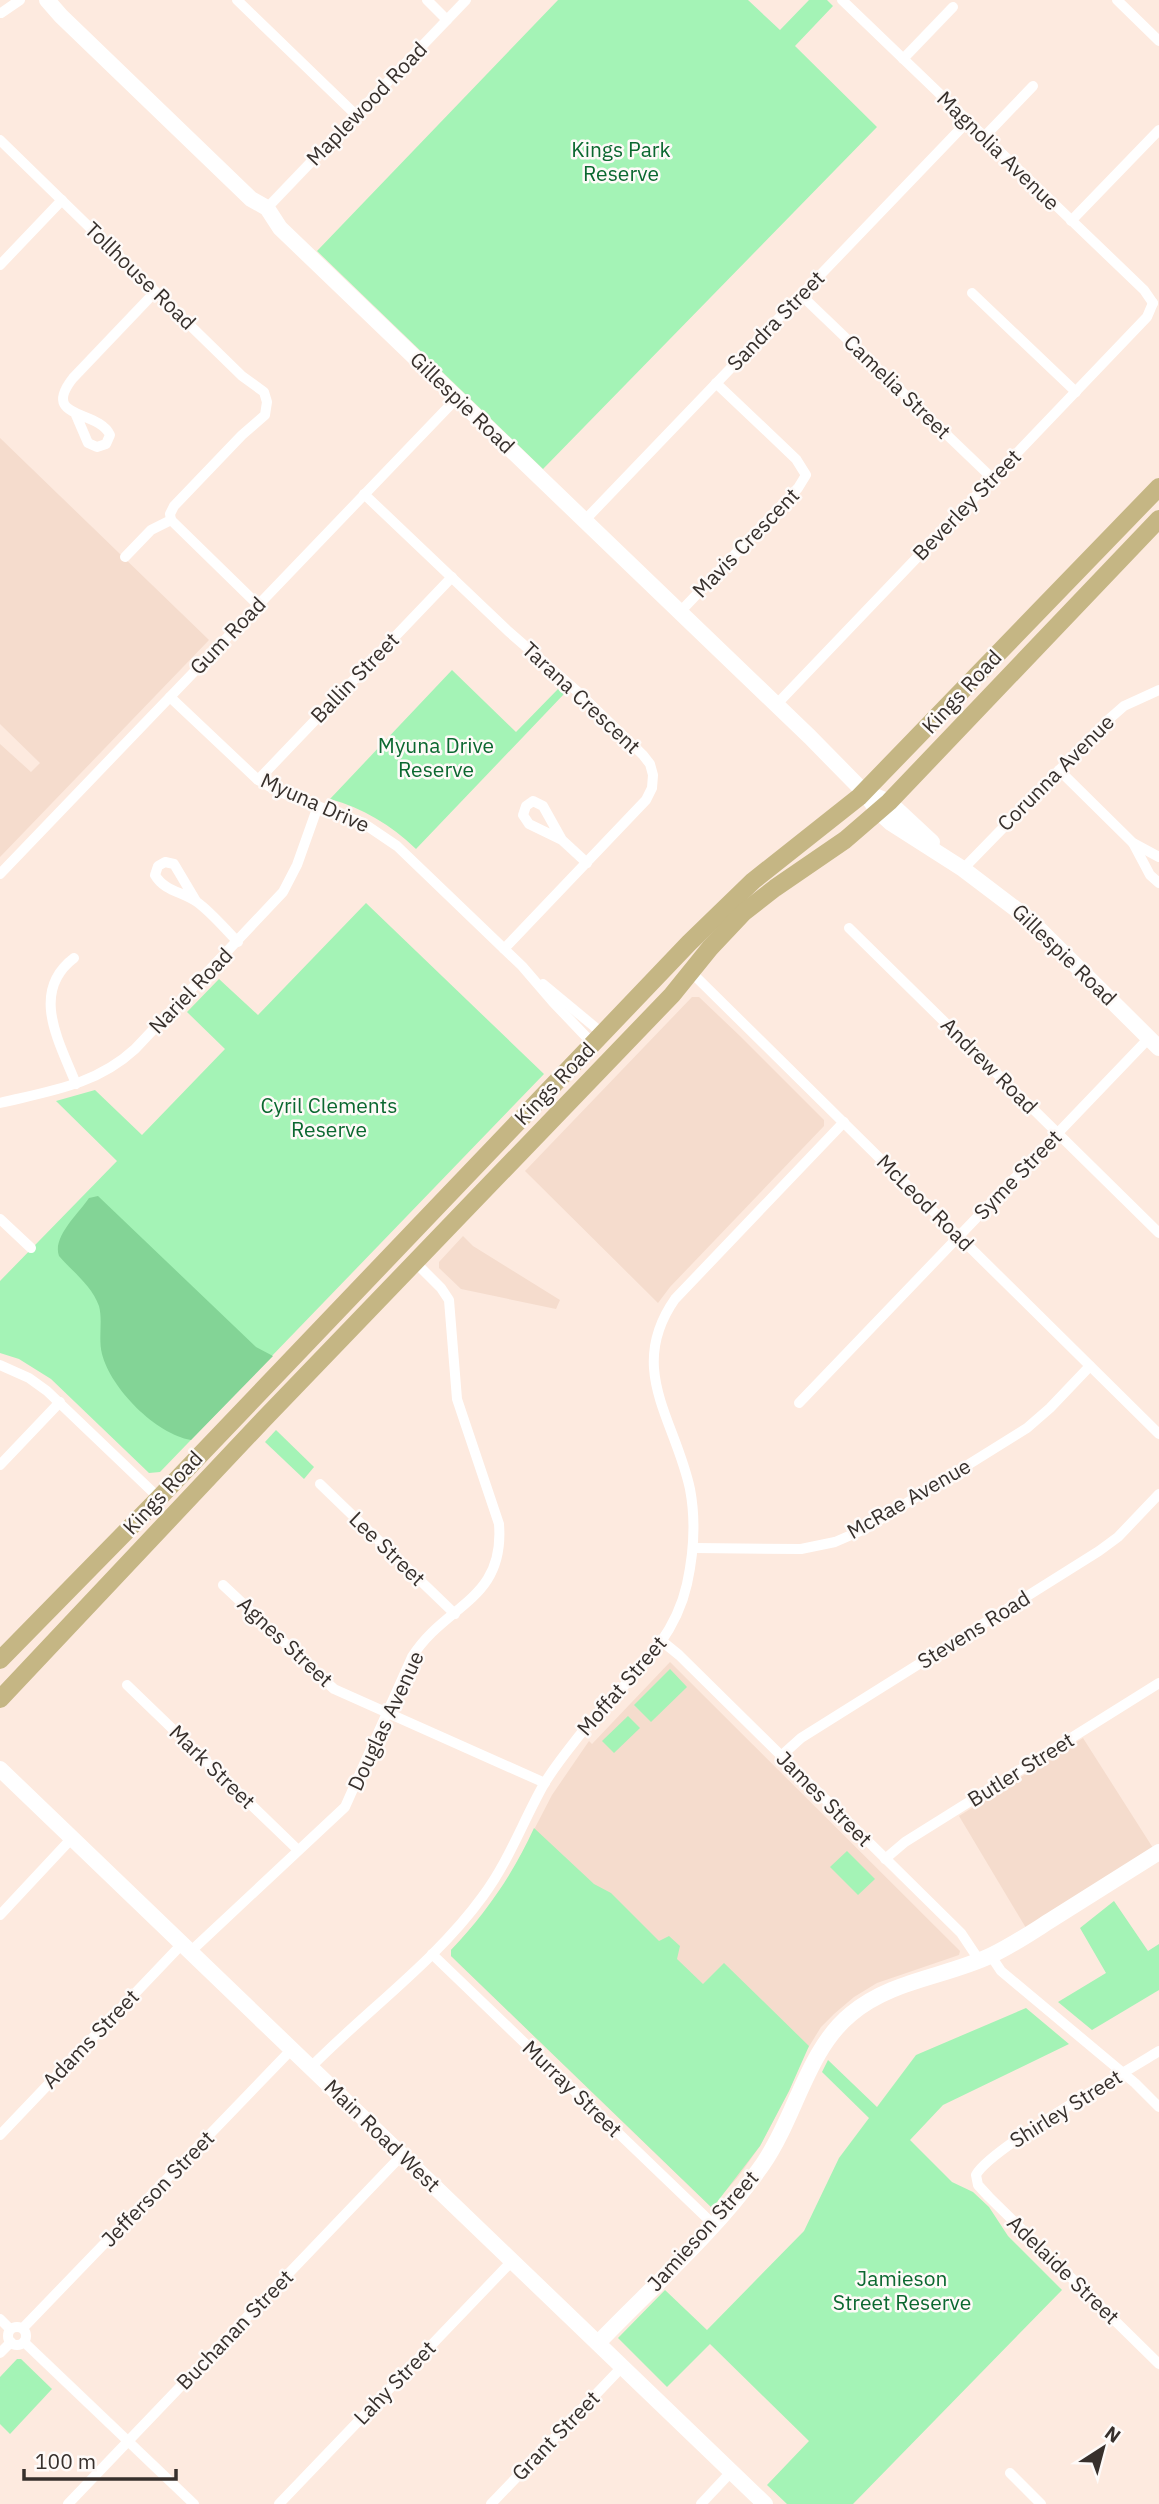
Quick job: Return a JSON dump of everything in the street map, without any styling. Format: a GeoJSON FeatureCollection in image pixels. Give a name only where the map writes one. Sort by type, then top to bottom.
{"type":"FeatureCollection","features":[{"type":"Feature","properties":{"kind":"main road","name":"Kings Road"},"geometry":{"type":"LineString","coordinates":[[0,1660],[159,1498],[597,1038],[753,881],[864,792],[1159,486]]}},
{"type":"Feature","properties":{"kind":"main road","name":"Kings Road"},"geometry":{"type":"LineString","coordinates":[[0,1699],[616,1053],[691,972],[714,943],[751,907],[837,846],[884,807],[1159,519]]}},
{"type":"Feature","properties":{"kind":"main road"},"geometry":{"type":"LineString","coordinates":[[597,1038],[616,1053]]}},
{"type":"Feature","properties":{"kind":"main road"},"geometry":{"type":"LineString","coordinates":[[399,1247],[415,1262]]}},
{"type":"Feature","properties":{"kind":"main road"},"geometry":{"type":"LineString","coordinates":[[159,1498],[176,1513]]}},
{"type":"Feature","properties":{"kind":"street"},"geometry":{"type":"LineString","coordinates":[[0,13],[9,0]]}},
{"type":"Feature","properties":{"kind":"street"},"geometry":{"type":"LineString","coordinates":[[0,13],[20,0]]}},
{"type":"Feature","properties":{"kind":"street","name":"Gillespie Road"},"geometry":{"type":"LineString","coordinates":[[37,0],[61,16]]}},
{"type":"Feature","properties":{"kind":"street","name":"Gillespie Road"},"geometry":{"type":"LineString","coordinates":[[47,0],[251,199],[267,208],[280,228],[864,792],[1039,928],[1154,1043]]}},
{"type":"Feature","properties":{"kind":"street"},"geometry":{"type":"LineString","coordinates":[[237,0],[356,115]]}},
{"type":"Feature","properties":{"kind":"street"},"geometry":{"type":"LineString","coordinates":[[427,0],[447,20]]}},
{"type":"Feature","properties":{"kind":"street","name":"Maplewood Road"},"geometry":{"type":"LineString","coordinates":[[267,208],[466,0]]}},
{"type":"Feature","properties":{"kind":"street","name":"Magnolia Avenue"},"geometry":{"type":"LineString","coordinates":[[842,0],[1156,302]]}},
{"type":"Feature","properties":{"kind":"street"},"geometry":{"type":"LineString","coordinates":[[1117,0],[1159,41]]}},
{"type":"Feature","properties":{"kind":"street"},"geometry":{"type":"LineString","coordinates":[[903,59],[953,7]]}},
{"type":"Feature","properties":{"kind":"street"},"geometry":{"type":"LineString","coordinates":[[984,137],[1033,86]]}},
{"type":"Feature","properties":{"kind":"street","name":"Sandra Street"},"geometry":{"type":"LineString","coordinates":[[585,520],[968,121]]}},
{"type":"Feature","properties":{"kind":"street"},"geometry":{"type":"LineString","coordinates":[[1072,221],[1159,130]]}},
{"type":"Feature","properties":{"kind":"street","name":"Tollhouse Road"},"geometry":{"type":"LineString","coordinates":[[0,140],[242,376],[261,389],[267,402],[265,415],[242,435],[174,506],[171,520]]}},
{"type":"Feature","properties":{"kind":"street"},"geometry":{"type":"LineString","coordinates":[[0,265],[62,200]]}},
{"type":"Feature","properties":{"kind":"street"},"geometry":{"type":"LineString","coordinates":[[76,415],[63,402],[62,393],[65,387],[155,292]]}},
{"type":"Feature","properties":{"kind":"street"},"geometry":{"type":"LineString","coordinates":[[972,293],[1076,392]]}},
{"type":"Feature","properties":{"kind":"street","name":"Camelia Street"},"geometry":{"type":"LineString","coordinates":[[801,295],[993,479]]}},
{"type":"Feature","properties":{"kind":"street","name":"Beverley Street"},"geometry":{"type":"LineString","coordinates":[[776,705],[1147,317],[1156,302]]}},
{"type":"Feature","properties":{"kind":"street","name":"Mavis Crescent"},"geometry":{"type":"LineString","coordinates":[[680,612],[798,488],[806,475],[804,467],[716,383]]}},
{"type":"Feature","properties":{"kind":"street","name":"Gum Road"},"geometry":{"type":"LineString","coordinates":[[0,874],[457,398]]}},
{"type":"Feature","properties":{"kind":"street","name":"Tarana Crescent"},"geometry":{"type":"LineString","coordinates":[[364,494],[518,640],[578,692],[650,764],[653,781],[646,800],[504,949]]}},
{"type":"Feature","properties":{"kind":"street"},"geometry":{"type":"LineString","coordinates":[[125,557],[151,530],[171,520],[258,605]]}},
{"type":"Feature","properties":{"kind":"street","name":"Ballin Street"},"geometry":{"type":"LineString","coordinates":[[258,780],[452,577]]}},
{"type":"Feature","properties":{"kind":"street","name":"Corunna Avenue"},"geometry":{"type":"LineString","coordinates":[[963,869],[1124,706],[1159,690]]}},
{"type":"Feature","properties":{"kind":"street","name":"Myuna Drive"},"geometry":{"type":"LineString","coordinates":[[170,696],[258,780],[277,791],[363,823],[384,836],[597,1038]]}},
{"type":"Feature","properties":{"kind":"street"},"geometry":{"type":"LineString","coordinates":[[1059,770],[1133,843],[1159,857]]}},
{"type":"Feature","properties":{"kind":"street","name":"Nariel Road"},"geometry":{"type":"LineString","coordinates":[[0,1103],[96,1077],[122,1060],[273,905],[290,880],[318,806]]}},
{"type":"Feature","properties":{"kind":"street"},"geometry":{"type":"LineString","coordinates":[[562,840],[587,863]]}},
{"type":"Feature","properties":{"kind":"street"},"geometry":{"type":"LineString","coordinates":[[1133,843],[1150,875],[1159,883]]}},
{"type":"Feature","properties":{"kind":"street"},"geometry":{"type":"LineString","coordinates":[[196,901],[238,942]]}},
{"type":"Feature","properties":{"kind":"street","name":"Andrew Road"},"geometry":{"type":"LineString","coordinates":[[849,928],[1159,1233]]}},
{"type":"Feature","properties":{"kind":"street"},"geometry":{"type":"LineString","coordinates":[[74,958],[56,976],[50,1007],[55,1029],[76,1084]]}},
{"type":"Feature","properties":{"kind":"street","name":"McLeod Road"},"geometry":{"type":"LineString","coordinates":[[691,972],[1159,1434]]}},
{"type":"Feature","properties":{"kind":"street","name":"Syme Street"},"geometry":{"type":"LineString","coordinates":[[799,1403],[1058,1133],[1154,1043]]}},
{"type":"Feature","properties":{"kind":"street","name":"Moffat Street"},"geometry":{"type":"LineString","coordinates":[[311,2067],[432,1954],[484,1895],[513,1848],[545,1783],[589,1723],[641,1670],[663,1642],[683,1601],[694,1548],[694,1524],[690,1488],[653,1373],[653,1351],[659,1327],[675,1299],[844,1122]]}},
{"type":"Feature","properties":{"kind":"street"},"geometry":{"type":"LineString","coordinates":[[0,1219],[31,1248]]}},
{"type":"Feature","properties":{"kind":"street","name":"Douglas Avenue"},"geometry":{"type":"LineString","coordinates":[[186,1948],[345,1807],[419,1647],[483,1587],[494,1568],[499,1545],[499,1524],[457,1399],[449,1300],[442,1287],[415,1262]]}},
{"type":"Feature","properties":{"kind":"street"},"geometry":{"type":"LineString","coordinates":[[0,1365],[29,1377],[60,1402],[159,1498]]}},
{"type":"Feature","properties":{"kind":"street","name":"McRae Avenue"},"geometry":{"type":"LineString","coordinates":[[694,1548],[801,1549],[835,1542],[865,1529],[1027,1428],[1090,1366]]}},
{"type":"Feature","properties":{"kind":"street"},"geometry":{"type":"LineString","coordinates":[[0,1465],[60,1402]]}},
{"type":"Feature","properties":{"kind":"street","name":"Lee Street"},"geometry":{"type":"LineString","coordinates":[[320,1484],[454,1614]]}},
{"type":"Feature","properties":{"kind":"street","name":"Stevens Road"},"geometry":{"type":"LineString","coordinates":[[781,1756],[801,1738],[1099,1551],[1118,1537],[1159,1494]]}},
{"type":"Feature","properties":{"kind":"street","name":"Agnes Street"},"geometry":{"type":"LineString","coordinates":[[223,1585],[325,1683],[341,1693],[545,1783]]}},
{"type":"Feature","properties":{"kind":"street","name":"James Street"},"geometry":{"type":"LineString","coordinates":[[663,1642],[985,1958],[1159,2107]]}},
{"type":"Feature","properties":{"kind":"street","name":"Butler Street"},"geometry":{"type":"LineString","coordinates":[[885,1859],[905,1842],[1159,1683]]}},
{"type":"Feature","properties":{"kind":"street","name":"Mark Street"},"geometry":{"type":"LineString","coordinates":[[127,1685],[298,1850]]}},
{"type":"Feature","properties":{"kind":"street","name":"Main Road West"},"geometry":{"type":"LineString","coordinates":[[0,1769],[765,2504]]}},
{"type":"Feature","properties":{"kind":"street"},"geometry":{"type":"LineString","coordinates":[[0,1915],[72,1838]]}},
{"type":"Feature","properties":{"kind":"street","name":"Jamieson Street"},"geometry":{"type":"LineString","coordinates":[[598,2343],[741,2193],[786,2126],[819,2052],[842,2022],[881,1994],[985,1958],[1159,1852]]}},
{"type":"Feature","properties":{"kind":"street","name":"Adams Street"},"geometry":{"type":"LineString","coordinates":[[0,2135],[186,1948]]}},
{"type":"Feature","properties":{"kind":"street","name":"Murray Street"},"geometry":{"type":"LineString","coordinates":[[432,1954],[713,2224]]}},
{"type":"Feature","properties":{"kind":"street","name":"Jefferson Street"},"geometry":{"type":"LineString","coordinates":[[23,2328],[292,2049]]}},
{"type":"Feature","properties":{"kind":"street","name":"Shirley Street"},"geometry":{"type":"LineString","coordinates":[[978,2172],[1009,2145],[1159,2051]]}},
{"type":"Feature","properties":{"kind":"street","name":"Buchanan Street"},"geometry":{"type":"LineString","coordinates":[[68,2504],[402,2155]]}},
{"type":"Feature","properties":{"kind":"street","name":"Adelaide Street"},"geometry":{"type":"LineString","coordinates":[[978,2172],[976,2179],[980,2188],[1159,2364]]}},
{"type":"Feature","properties":{"kind":"street","name":"Lahy Street"},"geometry":{"type":"LineString","coordinates":[[279,2504],[512,2261]]}},
{"type":"Feature","properties":{"kind":"street"},"geometry":{"type":"LineString","coordinates":[[0,2319],[10,2329]]}},
{"type":"Feature","properties":{"kind":"street"},"geometry":{"type":"LineString","coordinates":[[17,2326],[23,2328],[26,2334],[24,2342],[19,2345],[11,2342],[8,2336],[10,2329],[17,2326]]}},
{"type":"Feature","properties":{"kind":"street"},"geometry":{"type":"LineString","coordinates":[[0,2353],[11,2342]]}},
{"type":"Feature","properties":{"kind":"street"},"geometry":{"type":"LineString","coordinates":[[24,2342],[194,2504]]}},
{"type":"Feature","properties":{"kind":"street","name":"Grant Street"},"geometry":{"type":"LineString","coordinates":[[491,2504],[622,2367]]}},
{"type":"Feature","properties":{"kind":"street"},"geometry":{"type":"LineString","coordinates":[[701,2504],[731,2472]]}},
{"type":"Feature","properties":{"kind":"street"},"geometry":{"type":"LineString","coordinates":[[1010,2473],[1041,2504]]}},
{"type":"Feature","properties":{"kind":"shaded area"},"geometry":{"type":"Polygon","coordinates":[[[0,438],[209,640],[0,857],[0,744],[31,772],[40,763],[0,724],[0,438]]]}},
{"type":"Feature","properties":{"kind":"shaded area"},"geometry":{"type":"Polygon","coordinates":[[[692,997],[699,997],[740,1036],[824,1120],[824,1126],[670,1287],[658,1303],[525,1171],[692,997]]]}},
{"type":"Feature","properties":{"kind":"shaded area"},"geometry":{"type":"Polygon","coordinates":[[[463,1236],[473,1246],[560,1300],[556,1309],[461,1289],[439,1268],[439,1262],[463,1236]]]}},
{"type":"Feature","properties":{"kind":"shaded area"},"geometry":{"type":"Polygon","coordinates":[[[670,1662],[960,1951],[959,1955],[877,1983],[854,1997],[821,2027],[805,2053],[789,2091],[760,2146],[738,2177],[711,2207],[451,1956],[451,1950],[479,1920],[511,1874],[552,1795],[589,1741],[592,1744],[670,1662]]]}},
{"type":"Feature","properties":{"kind":"shaded area"},"geometry":{"type":"Polygon","coordinates":[[[1083,1738],[1153,1848],[1026,1928],[959,1816],[1083,1738]]]}},
{"type":"Feature","properties":{"kind":"green space","name":"Kings Park Reserve"},"geometry":{"type":"Polygon","coordinates":[[[558,0],[748,0],[780,30],[809,0],[827,0],[833,6],[795,46],[877,127],[543,469],[317,251],[558,0]]]}},
{"type":"Feature","properties":{"kind":"green space","name":"Myuna Drive Reserve"},"geometry":{"type":"Polygon","coordinates":[[[452,670],[516,732],[558,689],[564,694],[416,849],[376,818],[330,799],[452,670]]]}},
{"type":"Feature","properties":{"kind":"green space","name":"Cyril Clements Reserve"},"geometry":{"type":"Polygon","coordinates":[[[366,903],[544,1074],[160,1472],[149,1473],[51,1379],[19,1359],[0,1353],[0,1281],[117,1161],[56,1101],[95,1090],[142,1135],[225,1049],[187,1012],[219,979],[258,1015],[366,903]]]}},
{"type":"Feature","properties":{"kind":"green space"},"geometry":{"type":"Polygon","coordinates":[[[98,1196],[256,1347],[273,1356],[191,1440],[164,1429],[125,1395],[102,1354],[100,1312],[96,1299],[87,1285],[59,1256],[59,1241],[63,1233],[89,1198],[98,1196]]]}},
{"type":"Feature","properties":{"kind":"green space"},"geometry":{"type":"Polygon","coordinates":[[[276,1430],[314,1467],[304,1479],[265,1442],[276,1430]]]}},
{"type":"Feature","properties":{"kind":"green space"},"geometry":{"type":"Polygon","coordinates":[[[670,1669],[687,1687],[651,1722],[634,1705],[670,1669]]]}},
{"type":"Feature","properties":{"kind":"green space"},"geometry":{"type":"Polygon","coordinates":[[[628,1716],[640,1728],[614,1753],[602,1741],[628,1716]]]}},
{"type":"Feature","properties":{"kind":"green space"},"geometry":{"type":"Polygon","coordinates":[[[534,1828],[594,1884],[611,1893],[659,1941],[669,1936],[680,1946],[677,1959],[703,1984],[724,1963],[809,2046],[760,2146],[714,2206],[711,2207],[451,1956],[451,1950],[476,1922],[508,1877],[534,1828]]]}},
{"type":"Feature","properties":{"kind":"green space"},"geometry":{"type":"Polygon","coordinates":[[[847,1851],[875,1879],[858,1895],[830,1867],[847,1851]]]}},
{"type":"Feature","properties":{"kind":"green space"},"geometry":{"type":"Polygon","coordinates":[[[1114,1901],[1148,1951],[1159,1944],[1159,1990],[1092,2030],[1058,2002],[1106,1973],[1080,1928],[1114,1901]]]}},
{"type":"Feature","properties":{"kind":"green space","name":"Jamieson Street Reserve"},"geometry":{"type":"Polygon","coordinates":[[[1026,2008],[1069,2044],[943,2105],[910,2140],[952,2182],[973,2192],[989,2207],[1008,2236],[1062,2290],[853,2504],[787,2504],[767,2485],[809,2441],[710,2344],[667,2387],[618,2338],[665,2290],[707,2330],[804,2231],[839,2158],[869,2118],[822,2072],[828,2060],[877,2107],[916,2055],[1026,2008]]]}},
{"type":"Feature","properties":{"kind":"green space"},"geometry":{"type":"Polygon","coordinates":[[[17,2359],[21,2359],[52,2389],[10,2434],[0,2424],[0,2377],[17,2359]]]}}]}
